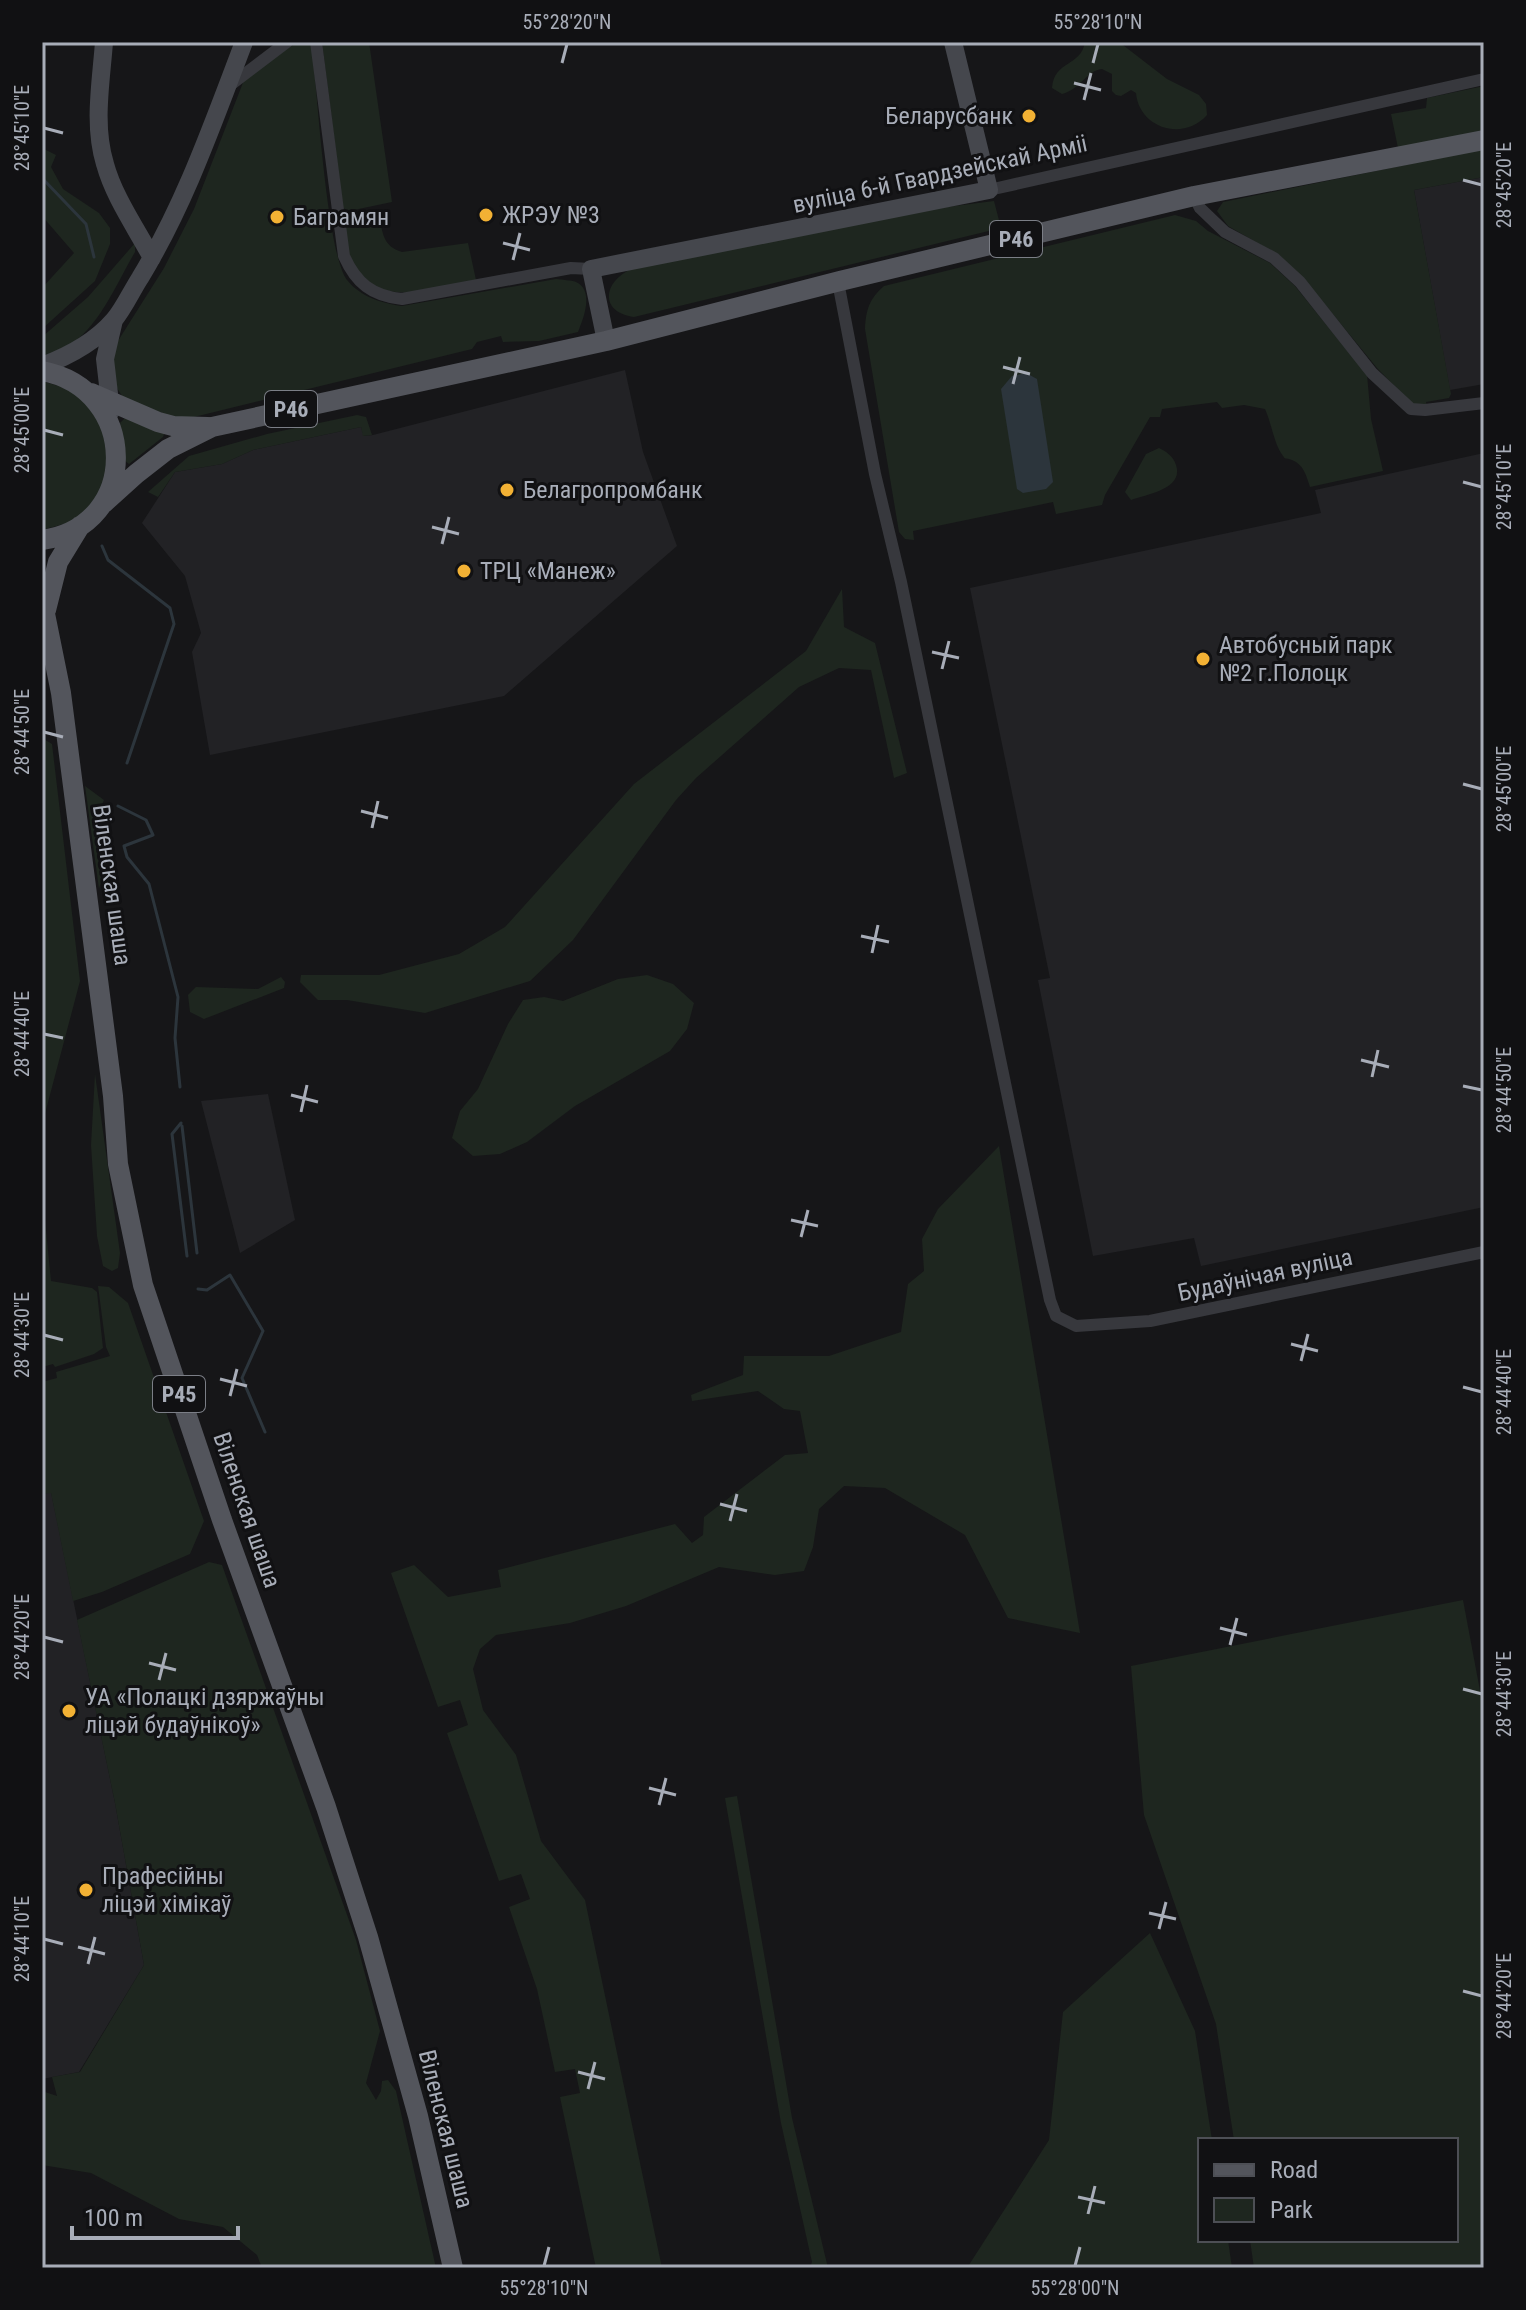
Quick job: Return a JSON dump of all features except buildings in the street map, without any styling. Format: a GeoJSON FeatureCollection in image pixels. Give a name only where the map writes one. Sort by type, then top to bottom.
{"type":"FeatureCollection","features":[{"type":"Feature","properties":{"kind":"main road","name":"Р46"},"geometry":{"type":"LineString","coordinates":[[42,369],[158,422],[173,426],[212,427],[606,341],[1194,196],[1484,140]]}},
{"type":"Feature","properties":{"kind":"main road","name":"Р46"},"geometry":{"type":"LineString","coordinates":[[88,392],[101,406],[112,427],[116,449],[116,476],[104,503]]}},
{"type":"Feature","properties":{"kind":"main road","name":"Р46"},"geometry":{"type":"LineString","coordinates":[[42,540],[67,533],[82,524],[168,449],[212,427]]}},
{"type":"Feature","properties":{"kind":"main road","name":"Р45"},"geometry":{"type":"LineString","coordinates":[[44,605],[58,562],[82,524]]}},
{"type":"Feature","properties":{"kind":"main road","name":"Віленская шаша"},"geometry":{"type":"LineString","coordinates":[[44,605],[61,693],[92,926],[113,1096],[118,1164],[143,1285],[222,1520],[326,1807],[368,1937],[418,2116],[453,2268]]}},
{"type":"Feature","properties":{"kind":"street"},"geometry":{"type":"LineString","coordinates":[[104,42],[99,137],[105,166],[152,258]]}},
{"type":"Feature","properties":{"kind":"street"},"geometry":{"type":"LineString","coordinates":[[42,369],[88,343],[114,320],[183,199],[244,42]]}},
{"type":"Feature","properties":{"kind":"street"},"geometry":{"type":"LineString","coordinates":[[226,88],[287,42]]}},
{"type":"Feature","properties":{"kind":"street","name":"вуліца 6-й Гвардзейскай Арміі"},"geometry":{"type":"LineString","coordinates":[[316,42],[344,256],[358,282],[385,297],[402,299],[571,268],[591,269],[989,190],[1484,79]]}},
{"type":"Feature","properties":{"kind":"street"},"geometry":{"type":"LineString","coordinates":[[953,42],[989,190]]}},
{"type":"Feature","properties":{"kind":"street"},"geometry":{"type":"LineString","coordinates":[[1194,196],[1200,208],[1225,232],[1274,258],[1300,282],[1372,373],[1411,409],[1484,403]]}},
{"type":"Feature","properties":{"kind":"street"},"geometry":{"type":"LineString","coordinates":[[591,269],[606,341]]}},
{"type":"Feature","properties":{"kind":"street","name":"Будаўнічая вуліца"},"geometry":{"type":"LineString","coordinates":[[838,282],[875,474],[901,582],[1050,1300],[1056,1316],[1076,1326],[1150,1321],[1484,1252]]}},
{"type":"Feature","properties":{"kind":"street"},"geometry":{"type":"LineString","coordinates":[[112,427],[105,359],[114,320]]}},
{"type":"Feature","properties":{"kind":"shaded area"},"geometry":{"type":"Polygon","coordinates":[[[1484,177],[1484,384],[1450,390],[1414,190],[1484,177]]]}},
{"type":"Feature","properties":{"kind":"shaded area"},"geometry":{"type":"Polygon","coordinates":[[[625,370],[643,452],[677,546],[504,696],[210,755],[192,652],[201,633],[185,576],[142,523],[175,472],[222,464],[253,450],[361,427],[364,436],[373,435],[625,370]]]}},
{"type":"Feature","properties":{"kind":"shaded area"},"geometry":{"type":"Polygon","coordinates":[[[1026,373],[1037,379],[1053,482],[1046,489],[1023,493],[1017,489],[1001,389],[1012,376],[1026,373]]]}},
{"type":"Feature","properties":{"kind":"shaded area"},"geometry":{"type":"Polygon","coordinates":[[[1484,453],[1484,1207],[1201,1266],[1194,1238],[1093,1256],[1038,980],[1050,978],[970,588],[1321,513],[1315,490],[1484,453]]]}},
{"type":"Feature","properties":{"kind":"shaded area"},"geometry":{"type":"Polygon","coordinates":[[[268,1094],[295,1220],[240,1253],[201,1101],[268,1094]]]}},
{"type":"Feature","properties":{"kind":"shaded area","name":"Прафесійны ліцэй хімікаў"},"geometry":{"type":"Polygon","coordinates":[[[51,1492],[115,1803],[144,1965],[79,2072],[42,2079],[42,1494],[51,1492]]]}},
{"type":"Feature","properties":{"kind":"green space"},"geometry":{"type":"Polygon","coordinates":[[[296,42],[311,42],[328,206],[340,264],[347,280],[372,298],[402,306],[556,279],[572,281],[582,286],[586,298],[585,313],[578,332],[539,341],[503,342],[501,336],[477,342],[472,349],[194,417],[173,417],[124,399],[112,373],[116,344],[164,268],[194,209],[244,80],[296,42]]]}},
{"type":"Feature","properties":{"kind":"green space"},"geometry":{"type":"Polygon","coordinates":[[[322,42],[369,42],[392,202],[349,211],[343,208],[322,42]]]}},
{"type":"Feature","properties":{"kind":"green space"},"geometry":{"type":"Polygon","coordinates":[[[1085,42],[1119,42],[1167,79],[1199,95],[1206,104],[1207,115],[1186,128],[1164,127],[1145,115],[1136,93],[1131,90],[1121,96],[1116,95],[1112,91],[1112,74],[1102,69],[1092,73],[1069,92],[1062,94],[1052,88],[1057,73],[1078,56],[1085,42]]]}},
{"type":"Feature","properties":{"kind":"green space"},"geometry":{"type":"Polygon","coordinates":[[[1484,86],[1484,131],[1398,148],[1391,114],[1426,108],[1427,98],[1484,86]]]}},
{"type":"Feature","properties":{"kind":"green space"},"geometry":{"type":"Polygon","coordinates":[[[42,148],[56,155],[51,167],[63,189],[99,213],[110,228],[110,244],[95,281],[42,329],[42,288],[74,253],[42,216],[42,148]]]}},
{"type":"Feature","properties":{"kind":"green space"},"geometry":{"type":"Polygon","coordinates":[[[1484,149],[1484,177],[1414,190],[1451,394],[1449,398],[1426,402],[1427,406],[1414,405],[1404,396],[1304,279],[1277,254],[1228,226],[1217,211],[1223,202],[1484,149]]]}},
{"type":"Feature","properties":{"kind":"green space"},"geometry":{"type":"Polygon","coordinates":[[[994,201],[1001,228],[634,317],[623,314],[610,303],[610,289],[631,269],[923,210],[994,201]]]}},
{"type":"Feature","properties":{"kind":"green space"},"geometry":{"type":"Polygon","coordinates":[[[1175,215],[1196,221],[1208,231],[1270,263],[1295,286],[1367,375],[1371,419],[1383,471],[1310,487],[1302,468],[1281,453],[1265,409],[1244,405],[1222,408],[1217,402],[1162,409],[1160,417],[1150,417],[1102,505],[1056,514],[1053,502],[913,531],[914,540],[905,539],[899,532],[865,329],[867,310],[875,296],[884,286],[1175,215]]]}},
{"type":"Feature","properties":{"kind":"green space"},"geometry":{"type":"Polygon","coordinates":[[[379,216],[387,243],[402,252],[468,243],[476,280],[406,292],[374,286],[361,275],[351,259],[345,221],[379,216]]]}},
{"type":"Feature","properties":{"kind":"green space"},"geometry":{"type":"Polygon","coordinates":[[[135,243],[135,252],[99,316],[74,342],[42,356],[42,337],[88,297],[135,243]]]}},
{"type":"Feature","properties":{"kind":"green space"},"geometry":{"type":"Polygon","coordinates":[[[42,381],[78,394],[94,411],[102,427],[107,462],[104,479],[87,510],[72,521],[42,530],[42,381]]]}},
{"type":"Feature","properties":{"kind":"green space"},"geometry":{"type":"Polygon","coordinates":[[[357,415],[366,417],[372,435],[363,436],[361,427],[253,450],[222,464],[175,472],[158,497],[148,492],[189,456],[267,434],[357,415]]]}},
{"type":"Feature","properties":{"kind":"green space"},"geometry":{"type":"Polygon","coordinates":[[[125,418],[165,432],[163,437],[129,464],[125,461],[120,423],[125,418]]]}},
{"type":"Feature","properties":{"kind":"green space"},"geometry":{"type":"Polygon","coordinates":[[[1159,448],[1175,462],[1175,480],[1162,489],[1131,500],[1125,492],[1146,454],[1159,448]]]}},
{"type":"Feature","properties":{"kind":"green space"},"geometry":{"type":"Polygon","coordinates":[[[842,589],[844,627],[875,643],[907,773],[894,778],[871,670],[839,668],[799,687],[696,778],[676,800],[573,940],[530,981],[425,1013],[347,1000],[318,1000],[300,982],[301,975],[379,975],[459,954],[505,927],[634,784],[806,651],[842,589]]]}},
{"type":"Feature","properties":{"kind":"green space"},"geometry":{"type":"Polygon","coordinates":[[[42,738],[52,744],[80,981],[42,1125],[42,738]]]}},
{"type":"Feature","properties":{"kind":"green space"},"geometry":{"type":"Polygon","coordinates":[[[85,786],[104,800],[98,823],[102,866],[99,889],[85,786]]]}},
{"type":"Feature","properties":{"kind":"green space"},"geometry":{"type":"Polygon","coordinates":[[[647,975],[673,984],[694,1003],[687,1029],[670,1051],[575,1106],[527,1142],[500,1154],[473,1156],[452,1138],[460,1111],[478,1089],[508,1024],[523,1000],[544,997],[563,1001],[618,979],[647,975]]]}},
{"type":"Feature","properties":{"kind":"green space"},"geometry":{"type":"Polygon","coordinates":[[[281,977],[285,982],[284,988],[204,1019],[190,1012],[188,995],[196,987],[258,989],[281,977]]]}},
{"type":"Feature","properties":{"kind":"green space"},"geometry":{"type":"Polygon","coordinates":[[[95,1074],[120,1253],[118,1268],[112,1271],[103,1266],[97,1236],[91,1145],[95,1074]]]}},
{"type":"Feature","properties":{"kind":"green space"},"geometry":{"type":"Polygon","coordinates":[[[999,1146],[1080,1633],[1008,1618],[965,1535],[885,1488],[844,1486],[819,1509],[813,1547],[804,1571],[775,1575],[719,1567],[626,1606],[570,1623],[496,1635],[480,1649],[473,1669],[483,1710],[516,1755],[541,1841],[585,1900],[662,2268],[596,2268],[560,2097],[580,2093],[575,2069],[555,2072],[537,1989],[509,1907],[530,1899],[521,1874],[499,1881],[447,1733],[468,1725],[460,1700],[438,1707],[391,1573],[414,1565],[448,1597],[501,1587],[498,1570],[675,1524],[692,1543],[703,1535],[704,1517],[785,1455],[808,1453],[800,1411],[784,1409],[758,1391],[692,1401],[691,1395],[743,1375],[744,1356],[829,1356],[901,1332],[908,1284],[924,1271],[922,1239],[938,1209],[999,1146]]]}},
{"type":"Feature","properties":{"kind":"green space"},"geometry":{"type":"Polygon","coordinates":[[[42,1190],[51,1281],[92,1288],[97,1292],[103,1348],[55,1367],[53,1364],[42,1367],[42,1190]]]}},
{"type":"Feature","properties":{"kind":"green space"},"geometry":{"type":"Polygon","coordinates":[[[98,1286],[109,1287],[128,1303],[204,1521],[190,1554],[102,1592],[73,1601],[51,1493],[42,1494],[42,1382],[57,1378],[56,1372],[110,1356],[106,1347],[98,1286]]]}},
{"type":"Feature","properties":{"kind":"green space"},"geometry":{"type":"Polygon","coordinates":[[[209,1562],[222,1565],[356,1940],[380,2031],[366,2083],[376,2100],[382,2081],[388,2080],[396,2091],[436,2268],[262,2268],[257,2255],[223,2227],[179,2219],[91,2173],[42,2165],[42,2091],[57,2096],[52,2077],[80,2072],[144,1965],[115,1803],[77,1620],[209,1562]]]}},
{"type":"Feature","properties":{"kind":"green space"},"geometry":{"type":"Polygon","coordinates":[[[1463,1600],[1484,1712],[1484,2268],[1254,2268],[1250,2242],[1458,2242],[1458,2138],[1234,2138],[1216,2024],[1144,1815],[1131,1666],[1463,1600]]]}},
{"type":"Feature","properties":{"kind":"green space"},"geometry":{"type":"Polygon","coordinates":[[[737,1796],[792,2118],[828,2268],[810,2268],[812,2262],[781,2123],[725,1798],[737,1796]]]}},
{"type":"Feature","properties":{"kind":"green space"},"geometry":{"type":"Polygon","coordinates":[[[1150,1933],[1195,2031],[1212,2138],[1198,2138],[1198,2242],[1228,2242],[1232,2268],[967,2268],[1049,2140],[1063,2012],[1150,1933]]]}},
{"type":"Feature","properties":{"kind":"waterway"},"geometry":{"type":"LineString","coordinates":[[42,161],[42,168]]}},
{"type":"Feature","properties":{"kind":"waterway"},"geometry":{"type":"LineString","coordinates":[[42,178],[86,224],[94,257]]}},
{"type":"Feature","properties":{"kind":"waterway"},"geometry":{"type":"LineString","coordinates":[[102,546],[108,560],[170,608],[174,624],[127,763]]}},
{"type":"Feature","properties":{"kind":"waterway"},"geometry":{"type":"LineString","coordinates":[[118,806],[146,820],[153,835],[124,846],[127,857],[149,884],[178,997],[175,1038],[180,1087]]}},
{"type":"Feature","properties":{"kind":"waterway"},"geometry":{"type":"LineString","coordinates":[[181,1123],[172,1134],[187,1256]]}},
{"type":"Feature","properties":{"kind":"waterway"},"geometry":{"type":"LineString","coordinates":[[182,1126],[197,1253]]}},
{"type":"Feature","properties":{"kind":"waterway"},"geometry":{"type":"LineString","coordinates":[[198,1289],[207,1290],[230,1275],[263,1331],[242,1378],[265,1432]]}},
{"type":"Feature","properties":{"kind":"place","name":"Беларусбанк"},"geometry":{"type":"Point","coordinates":[1029,116]}},
{"type":"Feature","properties":{"kind":"place","name":"ЖРЭУ №3"},"geometry":{"type":"Point","coordinates":[486,215]}},
{"type":"Feature","properties":{"kind":"place","name":"Баграмян"},"geometry":{"type":"Point","coordinates":[277,217]}},
{"type":"Feature","properties":{"kind":"place","name":"Белагропромбанк"},"geometry":{"type":"Point","coordinates":[507,490]}},
{"type":"Feature","properties":{"kind":"place","name":"ТРЦ «Манеж»"},"geometry":{"type":"Point","coordinates":[464,571]}},
{"type":"Feature","properties":{"kind":"place","name":"Автобусный парк №2 г.Полоцк"},"geometry":{"type":"Point","coordinates":[1203,659]}},
{"type":"Feature","properties":{"kind":"place","name":"УА «Полацкі дзяржаўны ліцэй будаўнікоў»"},"geometry":{"type":"Point","coordinates":[69,1711]}},
{"type":"Feature","properties":{"kind":"place","name":"Прафесійны ліцэй хімікаў"},"geometry":{"type":"Point","coordinates":[86,1890]}}]}
